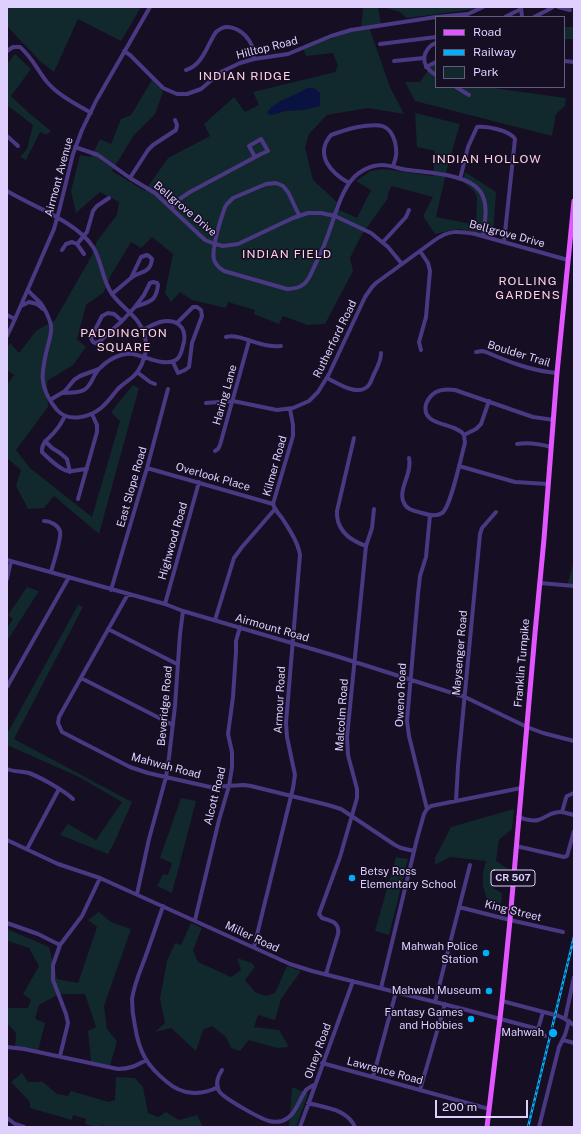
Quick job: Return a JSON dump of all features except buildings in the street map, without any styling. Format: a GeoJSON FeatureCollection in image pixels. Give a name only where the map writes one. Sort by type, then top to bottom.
{"type":"FeatureCollection","features":[{"type":"Feature","properties":{"kind":"main road","name":"Franklin Turnpike"},"geometry":{"type":"LineString","coordinates":[[487,1127],[510,920],[557,374],[574,201]]}},
{"type":"Feature","properties":{"kind":"street","name":"Airmont Avenue"},"geometry":{"type":"LineString","coordinates":[[7,336],[21,307],[58,218],[75,147],[82,130],[124,50],[150,7]]}},
{"type":"Feature","properties":{"kind":"street","name":"Hilltop Road"},"geometry":{"type":"LineString","coordinates":[[462,16],[483,7]]}},
{"type":"Feature","properties":{"kind":"street"},"geometry":{"type":"LineString","coordinates":[[536,16],[553,7]]}},
{"type":"Feature","properties":{"kind":"street"},"geometry":{"type":"LineString","coordinates":[[558,7],[570,10]]}},
{"type":"Feature","properties":{"kind":"street"},"geometry":{"type":"LineString","coordinates":[[507,16],[521,8]]}},
{"type":"Feature","properties":{"kind":"street","name":"Hilltop Road"},"geometry":{"type":"LineString","coordinates":[[124,50],[163,88],[182,94],[197,92],[227,68],[240,63],[254,59],[288,54],[331,36],[351,30],[435,17]]}},
{"type":"Feature","properties":{"kind":"street"},"geometry":{"type":"LineString","coordinates":[[186,70],[196,65],[216,32],[225,27],[236,29],[247,38],[252,46],[254,59]]}},
{"type":"Feature","properties":{"kind":"street"},"geometry":{"type":"LineString","coordinates":[[380,44],[435,37]]}},
{"type":"Feature","properties":{"kind":"street"},"geometry":{"type":"LineString","coordinates":[[429,38],[431,45]]}},
{"type":"Feature","properties":{"kind":"street"},"geometry":{"type":"LineString","coordinates":[[435,43],[428,48],[424,58],[426,67],[435,74]]}},
{"type":"Feature","properties":{"kind":"street"},"geometry":{"type":"LineString","coordinates":[[7,51],[13,47],[20,47],[28,55],[53,88],[91,113]]}},
{"type":"Feature","properties":{"kind":"street"},"geometry":{"type":"LineString","coordinates":[[394,61],[424,58]]}},
{"type":"Feature","properties":{"kind":"street"},"geometry":{"type":"LineString","coordinates":[[426,67],[435,62]]}},
{"type":"Feature","properties":{"kind":"street"},"geometry":{"type":"LineString","coordinates":[[458,88],[469,95]]}},
{"type":"Feature","properties":{"kind":"street"},"geometry":{"type":"LineString","coordinates":[[130,178],[153,144],[176,130],[177,125],[175,120]]}},
{"type":"Feature","properties":{"kind":"street"},"geometry":{"type":"LineString","coordinates":[[349,183],[333,171],[325,158],[325,145],[331,134],[352,128],[372,125],[386,127],[393,136],[396,149],[397,155],[393,166]]}},
{"type":"Feature","properties":{"kind":"street"},"geometry":{"type":"LineString","coordinates":[[460,180],[468,147],[477,127],[500,130],[514,137],[504,242]]}},
{"type":"Feature","properties":{"kind":"street"},"geometry":{"type":"LineString","coordinates":[[7,136],[18,146]]}},
{"type":"Feature","properties":{"kind":"street"},"geometry":{"type":"LineString","coordinates":[[171,208],[181,198],[190,192],[268,151],[261,139],[249,146],[255,157]]}},
{"type":"Feature","properties":{"kind":"street","name":"Bellgrove Drive"},"geometry":{"type":"LineString","coordinates":[[75,147],[98,155],[130,178],[155,193],[202,238],[215,244],[229,246],[238,244],[300,215],[315,213],[335,216],[371,233],[383,242],[402,264],[440,237],[455,231],[463,231],[483,236],[568,260]]}},
{"type":"Feature","properties":{"kind":"street"},"geometry":{"type":"LineString","coordinates":[[300,215],[286,189],[276,183],[266,184],[233,198],[227,204],[224,211],[213,251],[214,260],[218,267],[287,289],[303,285],[308,279],[322,251],[338,207],[349,183],[356,175],[370,167],[381,165],[438,174],[468,182],[477,188],[484,200],[486,210],[483,236]]}},
{"type":"Feature","properties":{"kind":"street"},"geometry":{"type":"LineString","coordinates":[[7,191],[58,218],[84,236],[96,252],[106,284],[112,294],[139,322],[143,330],[146,343],[144,357],[138,372],[118,389],[106,404],[92,414],[75,418],[65,416],[58,411],[50,400],[44,388],[42,378],[52,330],[46,311],[28,290]]}},
{"type":"Feature","properties":{"kind":"street"},"geometry":{"type":"LineString","coordinates":[[77,244],[89,227],[93,211],[97,206],[109,198]]}},
{"type":"Feature","properties":{"kind":"street"},"geometry":{"type":"LineString","coordinates":[[383,242],[406,217],[409,210]]}},
{"type":"Feature","properties":{"kind":"street"},"geometry":{"type":"LineString","coordinates":[[62,250],[66,244],[72,242],[77,244],[84,254]]}},
{"type":"Feature","properties":{"kind":"street"},"geometry":{"type":"LineString","coordinates":[[420,251],[428,264],[430,271],[426,317],[419,342],[421,350]]}},
{"type":"Feature","properties":{"kind":"street"},"geometry":{"type":"LineString","coordinates":[[112,294],[135,275],[148,270],[152,261],[151,257],[141,257],[131,278]]}},
{"type":"Feature","properties":{"kind":"street","name":"Rutherford Road"},"geometry":{"type":"LineString","coordinates":[[206,403],[233,401],[271,410],[290,409],[304,404],[313,397],[327,378],[368,293],[376,282],[402,264]]}},
{"type":"Feature","properties":{"kind":"street"},"geometry":{"type":"LineString","coordinates":[[122,321],[111,313],[103,315],[100,318],[91,338],[92,341],[95,343],[98,342],[122,321],[144,295],[150,283],[153,282],[158,284],[154,299],[135,307]]}},
{"type":"Feature","properties":{"kind":"street"},"geometry":{"type":"LineString","coordinates":[[21,307],[29,302],[37,304],[46,311]]}},
{"type":"Feature","properties":{"kind":"street"},"geometry":{"type":"LineString","coordinates":[[174,362],[178,372],[188,368],[190,364],[193,341],[202,316],[201,310],[197,307],[193,307],[178,323]]}},
{"type":"Feature","properties":{"kind":"street"},"geometry":{"type":"LineString","coordinates":[[7,315],[15,319]]}},
{"type":"Feature","properties":{"kind":"street"},"geometry":{"type":"LineString","coordinates":[[50,400],[62,393],[74,380],[80,376],[99,368],[117,356],[133,354],[161,362],[174,362],[179,358],[185,335],[178,323],[163,321],[143,330]]}},
{"type":"Feature","properties":{"kind":"street"},"geometry":{"type":"LineString","coordinates":[[226,337],[232,336],[267,346],[281,346]]}},
{"type":"Feature","properties":{"kind":"street"},"geometry":{"type":"LineString","coordinates":[[184,340],[193,341]]}},
{"type":"Feature","properties":{"kind":"street","name":"Haring Lane"},"geometry":{"type":"LineString","coordinates":[[215,451],[220,445],[249,341]]}},
{"type":"Feature","properties":{"kind":"street","name":"Boulder Trail"},"geometry":{"type":"LineString","coordinates":[[476,352],[486,352],[515,364],[557,374]]}},
{"type":"Feature","properties":{"kind":"street"},"geometry":{"type":"LineString","coordinates":[[327,378],[354,390],[363,390],[370,382],[381,359],[381,353]]}},
{"type":"Feature","properties":{"kind":"street"},"geometry":{"type":"LineString","coordinates":[[62,393],[85,390],[99,368]]}},
{"type":"Feature","properties":{"kind":"street"},"geometry":{"type":"LineString","coordinates":[[138,372],[150,382],[155,384]]}},
{"type":"Feature","properties":{"kind":"street","name":"East Slope Road"},"geometry":{"type":"LineString","coordinates":[[112,590],[168,389]]}},
{"type":"Feature","properties":{"kind":"street"},"geometry":{"type":"LineString","coordinates":[[409,458],[410,469],[403,493],[403,503],[411,510],[430,515],[440,515],[446,508],[465,443],[464,435],[460,431],[436,422],[426,413],[426,407],[430,396],[440,390],[450,390],[489,401],[533,417],[554,420]]}},
{"type":"Feature","properties":{"kind":"street"},"geometry":{"type":"LineString","coordinates":[[464,435],[476,429],[481,424],[489,401]]}},
{"type":"Feature","properties":{"kind":"street","name":"Kilmer Road"},"geometry":{"type":"LineString","coordinates":[[216,620],[234,558],[274,506],[293,436],[293,425],[290,409]]}},
{"type":"Feature","properties":{"kind":"street"},"geometry":{"type":"LineString","coordinates":[[78,499],[97,432],[97,425],[92,414]]}},
{"type":"Feature","properties":{"kind":"street"},"geometry":{"type":"LineString","coordinates":[[65,416],[56,430],[45,440],[42,452],[64,470],[70,472],[80,469],[87,469]]}},
{"type":"Feature","properties":{"kind":"street"},"geometry":{"type":"LineString","coordinates":[[354,438],[336,515],[338,524],[343,533],[354,541],[366,546]]}},
{"type":"Feature","properties":{"kind":"street"},"geometry":{"type":"LineString","coordinates":[[45,440],[52,448],[66,459],[70,472]]}},
{"type":"Feature","properties":{"kind":"street"},"geometry":{"type":"LineString","coordinates":[[517,444],[525,443],[552,446]]}},
{"type":"Feature","properties":{"kind":"street"},"geometry":{"type":"LineString","coordinates":[[459,466],[515,482],[548,484]]}},
{"type":"Feature","properties":{"kind":"street","name":"Overlook Place"},"geometry":{"type":"LineString","coordinates":[[147,468],[199,482],[274,506]]}},
{"type":"Feature","properties":{"kind":"street","name":"Highwood Road"},"geometry":{"type":"LineString","coordinates":[[165,604],[199,482]]}},
{"type":"Feature","properties":{"kind":"street","name":"Armour Road"},"geometry":{"type":"LineString","coordinates":[[254,947],[295,775],[287,737],[286,723],[300,551],[274,506]]}},
{"type":"Feature","properties":{"kind":"street","name":"Malcolm Road"},"geometry":{"type":"LineString","coordinates":[[326,974],[339,931],[335,923],[322,918],[319,914],[337,867],[357,793],[348,755],[347,737],[366,546],[372,528],[374,510]]}},
{"type":"Feature","properties":{"kind":"street","name":"Maysenger Road"},"geometry":{"type":"LineString","coordinates":[[456,801],[480,534],[482,528],[496,512]]}},
{"type":"Feature","properties":{"kind":"street","name":"Oweno Road"},"geometry":{"type":"LineString","coordinates":[[427,809],[407,728],[407,721],[419,586],[426,557],[430,515]]}},
{"type":"Feature","properties":{"kind":"street"},"geometry":{"type":"LineString","coordinates":[[44,521],[48,521],[60,530],[60,536],[51,572]]}},
{"type":"Feature","properties":{"kind":"street"},"geometry":{"type":"LineString","coordinates":[[7,579],[9,560]]}},
{"type":"Feature","properties":{"kind":"street","name":"Airmount Road"},"geometry":{"type":"LineString","coordinates":[[9,560],[165,604],[183,611],[410,679],[465,697],[526,727],[574,741]]}},
{"type":"Feature","properties":{"kind":"street"},"geometry":{"type":"LineString","coordinates":[[7,687],[69,577]]}},
{"type":"Feature","properties":{"kind":"street"},"geometry":{"type":"LineString","coordinates":[[540,583],[574,586]]}},
{"type":"Feature","properties":{"kind":"street","name":"Mahwah Road"},"geometry":{"type":"LineString","coordinates":[[128,594],[59,717],[58,723],[62,732],[130,767],[166,777],[210,787],[244,785],[335,807],[352,816],[395,845],[414,851]]}},
{"type":"Feature","properties":{"kind":"street","name":"Beveridge Road"},"geometry":{"type":"LineString","coordinates":[[137,894],[149,839],[166,777],[173,725],[177,664],[183,611]]}},
{"type":"Feature","properties":{"kind":"street"},"geometry":{"type":"LineString","coordinates":[[108,628],[177,664]]}},
{"type":"Feature","properties":{"kind":"street","name":"Alcott Road"},"geometry":{"type":"LineString","coordinates":[[194,920],[229,786],[233,760],[228,734],[236,652],[235,646],[240,628]]}},
{"type":"Feature","properties":{"kind":"street"},"geometry":{"type":"LineString","coordinates":[[81,678],[173,725]]}},
{"type":"Feature","properties":{"kind":"street"},"geometry":{"type":"LineString","coordinates":[[7,769],[36,776],[73,799]]}},
{"type":"Feature","properties":{"kind":"street"},"geometry":{"type":"LineString","coordinates":[[382,988],[414,851],[424,814],[427,809],[431,806],[521,788]]}},
{"type":"Feature","properties":{"kind":"street"},"geometry":{"type":"LineString","coordinates":[[27,849],[59,789]]}},
{"type":"Feature","properties":{"kind":"street"},"geometry":{"type":"LineString","coordinates":[[562,812],[567,796],[574,793]]}},
{"type":"Feature","properties":{"kind":"street"},"geometry":{"type":"LineString","coordinates":[[518,818],[535,821],[557,811],[574,815]]}},
{"type":"Feature","properties":{"kind":"street"},"geometry":{"type":"LineString","coordinates":[[516,846],[564,858],[567,856],[574,831]]}},
{"type":"Feature","properties":{"kind":"street","name":"Miller Road"},"geometry":{"type":"LineString","coordinates":[[7,840],[58,864],[100,878],[137,894],[290,964],[538,1029]]}},
{"type":"Feature","properties":{"kind":"street"},"geometry":{"type":"LineString","coordinates":[[435,1002],[470,865]]}},
{"type":"Feature","properties":{"kind":"street"},"geometry":{"type":"LineString","coordinates":[[60,1056],[67,1028],[67,1018],[54,985],[52,975],[53,965],[60,945],[82,916],[100,878]]}},
{"type":"Feature","properties":{"kind":"street"},"geometry":{"type":"LineString","coordinates":[[163,906],[137,978],[132,999],[138,1044],[150,1066],[168,1084],[181,1091],[191,1094],[202,1093],[212,1091],[218,1087]]}},
{"type":"Feature","properties":{"kind":"street","name":"King Street"},"geometry":{"type":"LineString","coordinates":[[459,907],[563,932]]}},
{"type":"Feature","properties":{"kind":"street"},"geometry":{"type":"LineString","coordinates":[[7,922],[38,934],[60,945]]}},
{"type":"Feature","properties":{"kind":"street"},"geometry":{"type":"LineString","coordinates":[[539,1127],[559,1046],[563,1040],[574,978]]}},
{"type":"Feature","properties":{"kind":"street","name":"Olney Road"},"geometry":{"type":"LineString","coordinates":[[300,1127],[353,981]]}},
{"type":"Feature","properties":{"kind":"street"},"geometry":{"type":"LineString","coordinates":[[373,1077],[396,992]]}},
{"type":"Feature","properties":{"kind":"street"},"geometry":{"type":"LineString","coordinates":[[502,1001],[543,1012],[567,1020],[574,1025]]}},
{"type":"Feature","properties":{"kind":"street"},"geometry":{"type":"LineString","coordinates":[[420,1090],[445,1004]]}},
{"type":"Feature","properties":{"kind":"street"},"geometry":{"type":"LineString","coordinates":[[543,1012],[538,1029],[545,1036]]}},
{"type":"Feature","properties":{"kind":"street"},"geometry":{"type":"LineString","coordinates":[[563,1040],[574,1043]]}},
{"type":"Feature","properties":{"kind":"street"},"geometry":{"type":"LineString","coordinates":[[7,1047],[16,1047],[118,1068],[133,1067],[146,1060]]}},
{"type":"Feature","properties":{"kind":"street","name":"Lawrence Road"},"geometry":{"type":"LineString","coordinates":[[322,1063],[489,1109]]}},
{"type":"Feature","properties":{"kind":"street"},"geometry":{"type":"LineString","coordinates":[[222,1070],[218,1080],[220,1093],[264,1119],[273,1122],[285,1120],[292,1114],[299,1105],[306,1091],[314,1085]]}},
{"type":"Feature","properties":{"kind":"street"},"geometry":{"type":"LineString","coordinates":[[308,1103],[344,1113],[351,1119],[355,1127]]}},
{"type":"Feature","properties":{"kind":"street"},"geometry":{"type":"LineString","coordinates":[[7,1118],[15,1124],[24,1127]]}},
{"type":"Feature","properties":{"kind":"green space"},"geometry":{"type":"Polygon","coordinates":[[[7,7],[139,7],[140,9],[121,41],[78,19],[54,72],[40,61],[7,26],[7,7]]]}},
{"type":"Feature","properties":{"kind":"green space"},"geometry":{"type":"Polygon","coordinates":[[[363,7],[378,7],[381,24],[369,27],[390,87],[404,114],[368,108],[327,115],[309,134],[305,148],[313,180],[337,202],[335,208],[357,218],[371,190],[356,181],[370,171],[384,169],[433,176],[435,151],[417,147],[415,113],[460,124],[447,169],[436,217],[476,225],[477,197],[474,191],[463,182],[465,172],[496,192],[493,236],[459,229],[435,234],[423,216],[433,197],[392,186],[388,193],[388,198],[361,236],[350,258],[353,271],[325,324],[307,325],[283,316],[279,324],[254,314],[255,310],[228,302],[226,308],[192,300],[180,292],[171,302],[165,293],[173,254],[152,237],[141,248],[131,242],[110,277],[104,292],[86,305],[77,339],[86,347],[73,365],[47,381],[48,407],[16,450],[30,468],[92,517],[120,421],[111,412],[133,385],[139,388],[99,534],[54,496],[44,508],[28,509],[16,486],[21,470],[7,458],[7,385],[14,375],[7,370],[7,348],[10,343],[19,353],[36,331],[55,320],[91,257],[97,241],[117,215],[119,202],[100,192],[76,213],[71,191],[80,155],[91,157],[100,139],[111,144],[121,119],[131,115],[152,80],[163,92],[155,114],[134,135],[112,171],[145,191],[168,158],[210,136],[204,124],[234,97],[245,112],[259,105],[253,92],[335,72],[338,66],[333,53],[306,56],[303,48],[361,28],[363,7]]]}},
{"type":"Feature","properties":{"kind":"green space"},"geometry":{"type":"Polygon","coordinates":[[[383,7],[475,7],[475,9],[407,18],[400,12],[383,7]]]}},
{"type":"Feature","properties":{"kind":"green space"},"geometry":{"type":"Polygon","coordinates":[[[565,27],[574,27],[574,39],[565,39],[565,27]]]}},
{"type":"Feature","properties":{"kind":"green space"},"geometry":{"type":"Polygon","coordinates":[[[15,54],[31,69],[11,96],[51,131],[46,135],[40,132],[26,160],[20,157],[27,149],[33,125],[7,105],[7,64],[15,54]]]}},
{"type":"Feature","properties":{"kind":"green space"},"geometry":{"type":"Polygon","coordinates":[[[435,63],[435,88],[493,88],[566,98],[565,106],[556,114],[552,136],[415,101],[405,82],[420,82],[432,64],[435,63]]]}},
{"type":"Feature","properties":{"kind":"green space"},"geometry":{"type":"Polygon","coordinates":[[[574,561],[574,587],[567,586],[574,561]]]}},
{"type":"Feature","properties":{"kind":"green space"},"geometry":{"type":"Polygon","coordinates":[[[27,587],[39,591],[7,641],[7,628],[13,619],[8,615],[27,587]]]}},
{"type":"Feature","properties":{"kind":"green space"},"geometry":{"type":"Polygon","coordinates":[[[78,605],[83,607],[14,739],[132,802],[108,854],[60,835],[68,824],[96,840],[122,802],[79,777],[7,745],[7,734],[78,605]]]}},
{"type":"Feature","properties":{"kind":"green space"},"geometry":{"type":"Polygon","coordinates":[[[181,798],[196,801],[172,893],[157,886],[163,874],[168,875],[172,863],[160,858],[181,798]]]}},
{"type":"Feature","properties":{"kind":"green space"},"geometry":{"type":"Polygon","coordinates":[[[514,809],[512,829],[499,840],[496,861],[508,869],[507,876],[493,878],[493,888],[502,893],[501,904],[487,900],[483,886],[483,873],[486,861],[450,857],[435,865],[435,858],[451,827],[514,809]]]}},
{"type":"Feature","properties":{"kind":"green space"},"geometry":{"type":"Polygon","coordinates":[[[396,857],[408,859],[389,935],[375,931],[396,857]]]}},
{"type":"Feature","properties":{"kind":"green space"},"geometry":{"type":"Polygon","coordinates":[[[99,912],[111,922],[131,929],[104,1006],[107,1029],[117,1041],[110,1066],[91,1062],[88,1031],[96,1027],[85,994],[59,994],[39,1005],[35,1019],[45,1023],[38,1051],[15,1047],[16,1033],[7,1023],[7,1008],[28,1008],[31,1000],[23,994],[39,966],[29,948],[8,941],[7,944],[7,929],[49,947],[57,979],[78,983],[97,927],[88,920],[99,912]]]}},
{"type":"Feature","properties":{"kind":"green space"},"geometry":{"type":"Polygon","coordinates":[[[191,923],[202,928],[193,950],[198,962],[231,977],[241,970],[237,958],[252,963],[255,967],[245,980],[255,992],[266,996],[275,993],[287,966],[301,971],[281,999],[275,1020],[258,1015],[254,1027],[279,1030],[289,1047],[277,1048],[249,1040],[240,1051],[231,1048],[226,1037],[212,1026],[203,1030],[196,1051],[171,1028],[155,1032],[165,1023],[160,998],[167,961],[175,943],[181,945],[191,923]]]}},
{"type":"Feature","properties":{"kind":"green space"},"geometry":{"type":"Polygon","coordinates":[[[22,1073],[28,1082],[43,1082],[57,1094],[68,1096],[71,1091],[109,1102],[115,1100],[116,1077],[135,1078],[143,1087],[148,1113],[158,1117],[166,1112],[179,1120],[197,1115],[203,1127],[107,1127],[102,1125],[101,1127],[96,1127],[85,1124],[86,1119],[73,1115],[72,1120],[30,1108],[30,1102],[11,1082],[22,1073]]]}},
{"type":"Feature","properties":{"kind":"green space"},"geometry":{"type":"Polygon","coordinates":[[[292,1087],[308,1094],[296,1127],[289,1127],[292,1087]]]}},
{"type":"Feature","properties":{"kind":"shaded area"},"geometry":{"type":"Polygon","coordinates":[[[307,88],[314,88],[320,93],[320,106],[304,110],[286,111],[271,115],[267,113],[275,104],[307,88]]]}},
{"type":"Feature","properties":{"kind":"railway"},"geometry":{"type":"LineString","coordinates":[[528,1127],[574,937]]}},
{"type":"Feature","properties":{"kind":"place","name":"Betsy Ross Elementary School"},"geometry":{"type":"Point","coordinates":[352,878]}},
{"type":"Feature","properties":{"kind":"place","name":"Mahwah Police Station"},"geometry":{"type":"Point","coordinates":[486,953]}},
{"type":"Feature","properties":{"kind":"place","name":"Mahwah Museum"},"geometry":{"type":"Point","coordinates":[489,991]}},
{"type":"Feature","properties":{"kind":"place","name":"Fantasy Games and Hobbies"},"geometry":{"type":"Point","coordinates":[471,1019]}},
{"type":"Feature","properties":{"kind":"place","name":"Mahwah"},"geometry":{"type":"Point","coordinates":[553,1033]}},
{"type":"Feature","properties":{"kind":"district","name":"INDIAN RIDGE"},"geometry":{"type":"Point","coordinates":[245,76]}},
{"type":"Feature","properties":{"kind":"district","name":"INDIAN HOLLOW"},"geometry":{"type":"Point","coordinates":[487,159]}},
{"type":"Feature","properties":{"kind":"district","name":"INDIAN FIELD"},"geometry":{"type":"Point","coordinates":[287,254]}},
{"type":"Feature","properties":{"kind":"district","name":"ROLLING GARDENS"},"geometry":{"type":"Point","coordinates":[528,288]}},
{"type":"Feature","properties":{"kind":"district","name":"PADDINGTON SQUARE"},"geometry":{"type":"Point","coordinates":[124,340]}}]}
